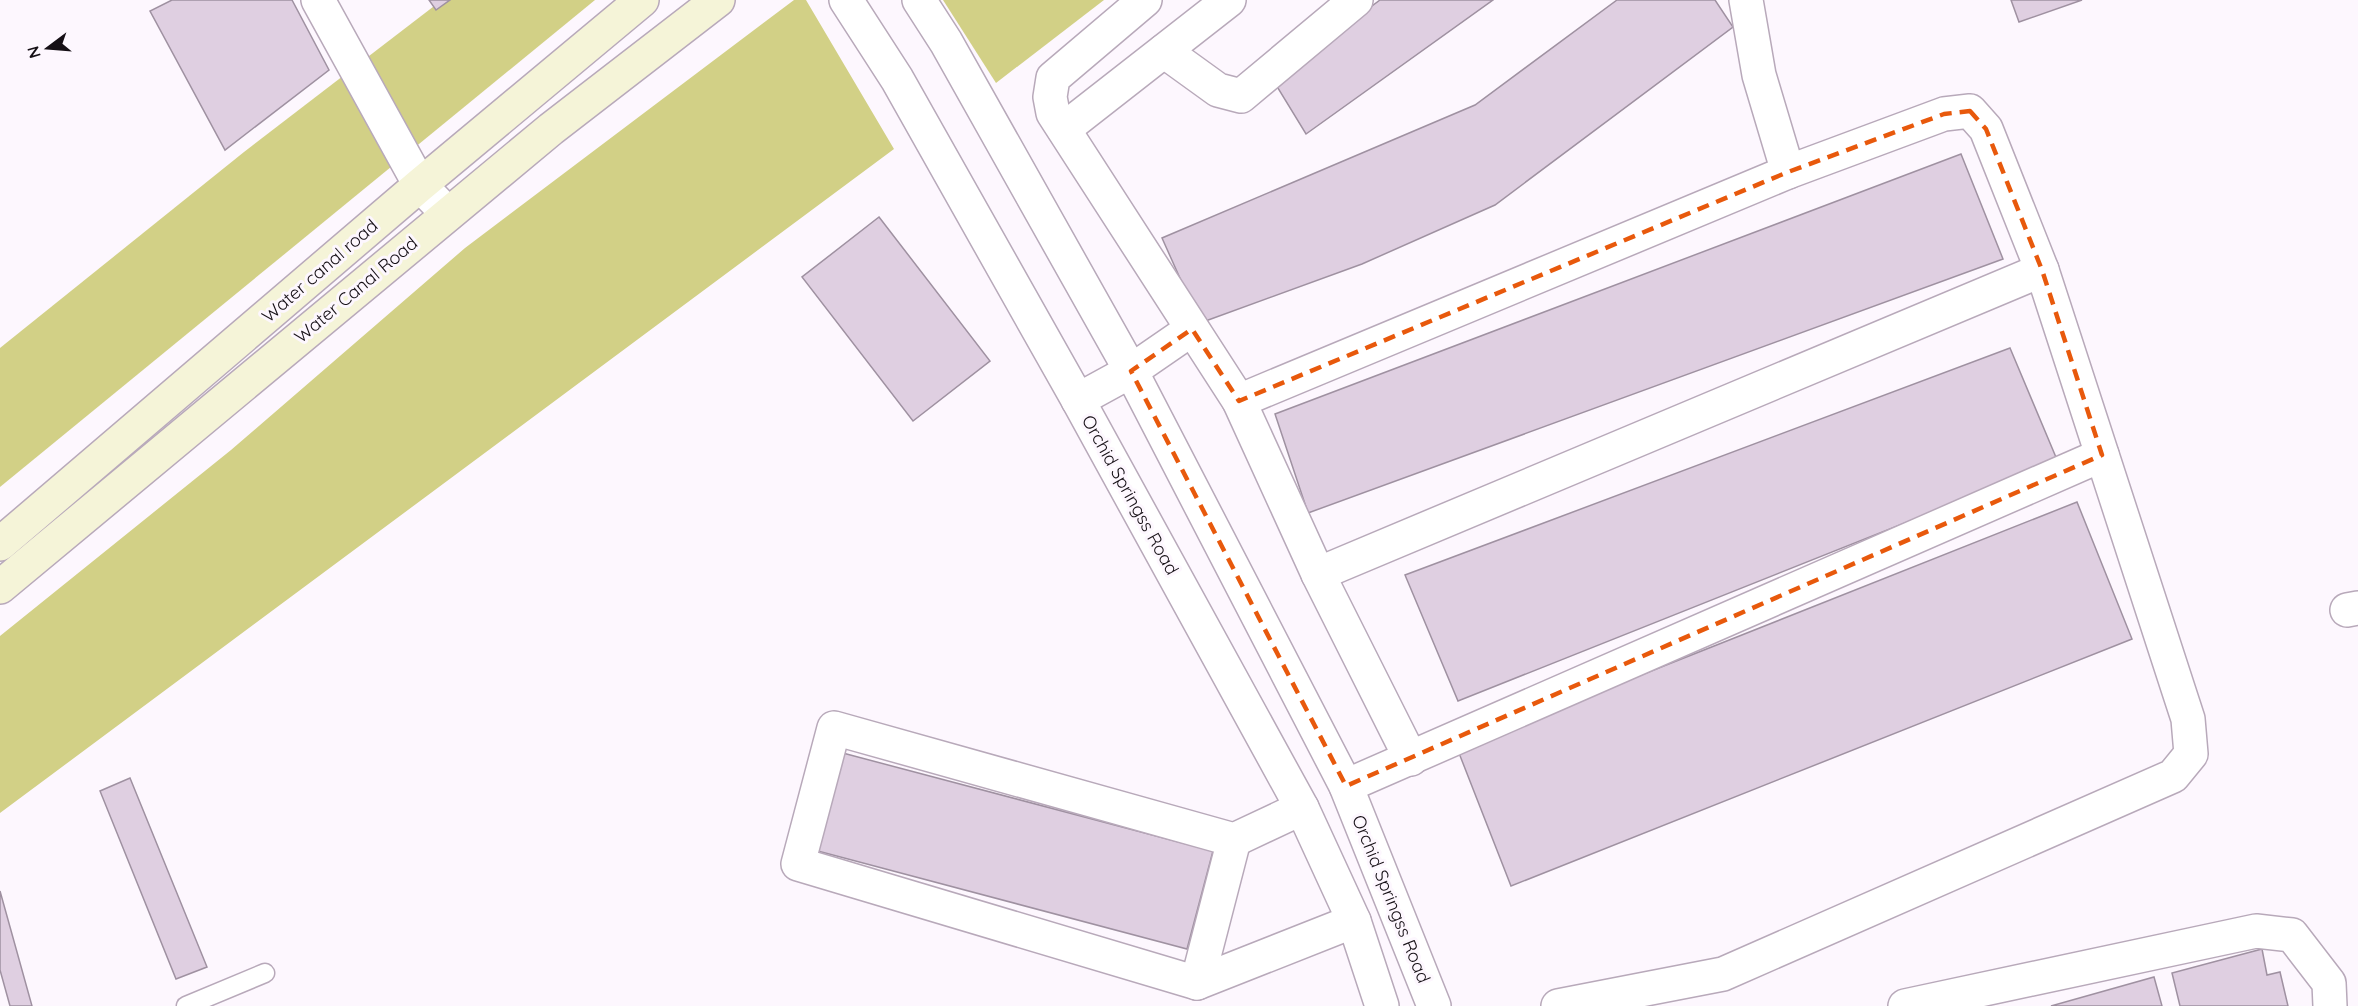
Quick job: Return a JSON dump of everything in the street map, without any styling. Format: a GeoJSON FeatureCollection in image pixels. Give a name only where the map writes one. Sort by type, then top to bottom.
{"type":"FeatureCollection","features":[{"type":"Feature","properties":{"kind":"main road","name":"Water canal road"},"geometry":{"type":"LineString","coordinates":[[0,544],[420,185],[642,0]]}},
{"type":"Feature","properties":{"kind":"main road","name":"Water Canal Road"},"geometry":{"type":"LineString","coordinates":[[0,587],[551,129],[718,0]]}},
{"type":"Feature","properties":{"kind":"street"},"geometry":{"type":"LineString","coordinates":[[318,0],[420,185],[448,214]]}},
{"type":"Feature","properties":{"kind":"street","name":"Orchid Springss Road"},"geometry":{"type":"LineString","coordinates":[[846,0],[897,79],[1078,400],[1302,808],[1354,921],[1382,1006]]}},
{"type":"Feature","properties":{"kind":"street","name":"Orchid Springss Road"},"geometry":{"type":"LineString","coordinates":[[919,0],[946,42],[1131,371],[1346,786],[1434,1006]]}},
{"type":"Feature","properties":{"kind":"street"},"geometry":{"type":"LineString","coordinates":[[1145,0],[1053,78],[1050,97],[1053,113],[1239,401],[1318,574],[1412,759]]}},
{"type":"Feature","properties":{"kind":"street"},"geometry":{"type":"LineString","coordinates":[[1064,129],[1229,0]]}},
{"type":"Feature","properties":{"kind":"street"},"geometry":{"type":"LineString","coordinates":[[1164,51],[1218,90],[1241,96],[1356,0]]}},
{"type":"Feature","properties":{"kind":"street"},"geometry":{"type":"LineString","coordinates":[[1746,0],[1759,75],[1788,172]]}},
{"type":"Feature","properties":{"kind":"street"},"geometry":{"type":"LineString","coordinates":[[1239,401],[1788,172],[1944,114],[1970,111],[1986,129],[2042,270],[2188,719],[2191,754],[2173,776],[1723,974],[1558,1006]]}},
{"type":"Feature","properties":{"kind":"street"},"geometry":{"type":"LineString","coordinates":[[1318,574],[2042,270]]}},
{"type":"Feature","properties":{"kind":"street"},"geometry":{"type":"LineString","coordinates":[[1078,400],[1131,371],[1192,329]]}},
{"type":"Feature","properties":{"kind":"street"},"geometry":{"type":"LineString","coordinates":[[1346,786],[2102,455]]}},
{"type":"Feature","properties":{"kind":"street"},"geometry":{"type":"LineString","coordinates":[[1302,808],[1234,840],[834,728],[798,864],[1197,983],[1354,921]]}},
{"type":"Feature","properties":{"kind":"street"},"geometry":{"type":"LineString","coordinates":[[1197,983],[1234,840]]}},
{"type":"Feature","properties":{"kind":"street"},"geometry":{"type":"LineString","coordinates":[[1905,1006],[2256,930],[2292,934],[2329,983],[2330,1006]]}},
{"type":"Feature","properties":{"kind":"lane"},"geometry":{"type":"LineString","coordinates":[[186,1006],[265,973]]}},
{"type":"Feature","properties":{"kind":"highlighted area"},"geometry":{"type":"Polygon","coordinates":[[[1970,111],[1986,129],[2042,270],[2102,455],[1346,786],[1131,371],[1192,329],[1239,401],[1788,172],[1944,114],[1970,111]]]}},
{"type":"Feature","properties":{"kind":"shaded area"},"geometry":{"type":"Polygon","coordinates":[[[442,0],[595,0],[0,487],[0,348],[244,152],[442,0]]]}},
{"type":"Feature","properties":{"kind":"shaded area"},"geometry":{"type":"Polygon","coordinates":[[[794,0],[806,0],[894,149],[0,813],[0,636],[231,450],[465,248],[794,0]]]}},
{"type":"Feature","properties":{"kind":"shaded area"},"geometry":{"type":"Polygon","coordinates":[[[943,0],[1104,0],[996,83],[943,0]]]}},
{"type":"Feature","properties":{"kind":"building"},"geometry":{"type":"Polygon","coordinates":[[[172,0],[292,0],[329,70],[225,150],[150,11],[172,0]]]}},
{"type":"Feature","properties":{"kind":"building"},"geometry":{"type":"Polygon","coordinates":[[[429,0],[450,0],[436,10],[429,0]]]}},
{"type":"Feature","properties":{"kind":"building"},"geometry":{"type":"Polygon","coordinates":[[[1380,0],[1493,0],[1306,134],[1273,80],[1380,0]]]}},
{"type":"Feature","properties":{"kind":"building"},"geometry":{"type":"Polygon","coordinates":[[[1617,0],[1715,0],[1733,27],[1495,205],[1362,264],[1200,323],[1162,238],[1475,105],[1617,0]]]}},
{"type":"Feature","properties":{"kind":"building"},"geometry":{"type":"Polygon","coordinates":[[[2011,0],[2082,0],[2019,22],[2011,0]]]}},
{"type":"Feature","properties":{"kind":"building"},"geometry":{"type":"Polygon","coordinates":[[[1961,154],[2003,259],[1308,513],[1275,414],[1961,154]]]}},
{"type":"Feature","properties":{"kind":"building"},"geometry":{"type":"Polygon","coordinates":[[[879,217],[990,361],[913,421],[802,277],[879,217]]]}},
{"type":"Feature","properties":{"kind":"building"},"geometry":{"type":"Polygon","coordinates":[[[2010,348],[2058,462],[1458,701],[1405,575],[2010,348]]]}},
{"type":"Feature","properties":{"kind":"building"},"geometry":{"type":"Polygon","coordinates":[[[2077,502],[2132,639],[1511,886],[1457,748],[2077,502]]]}},
{"type":"Feature","properties":{"kind":"building"},"geometry":{"type":"Polygon","coordinates":[[[839,752],[1213,851],[1187,949],[814,850],[839,752]]]}},
{"type":"Feature","properties":{"kind":"building"},"geometry":{"type":"Polygon","coordinates":[[[130,778],[207,967],[176,979],[100,791],[130,778]]]}},
{"type":"Feature","properties":{"kind":"building"},"geometry":{"type":"Polygon","coordinates":[[[0,891],[32,1006],[10,1006],[0,970],[0,891]]]}},
{"type":"Feature","properties":{"kind":"building"},"geometry":{"type":"Polygon","coordinates":[[[2262,949],[2267,975],[2280,972],[2288,1006],[2180,1006],[2172,973],[2262,949]]]}},
{"type":"Feature","properties":{"kind":"building"},"geometry":{"type":"Polygon","coordinates":[[[2154,977],[2162,1006],[2051,1006],[2154,977]]]}}]}
